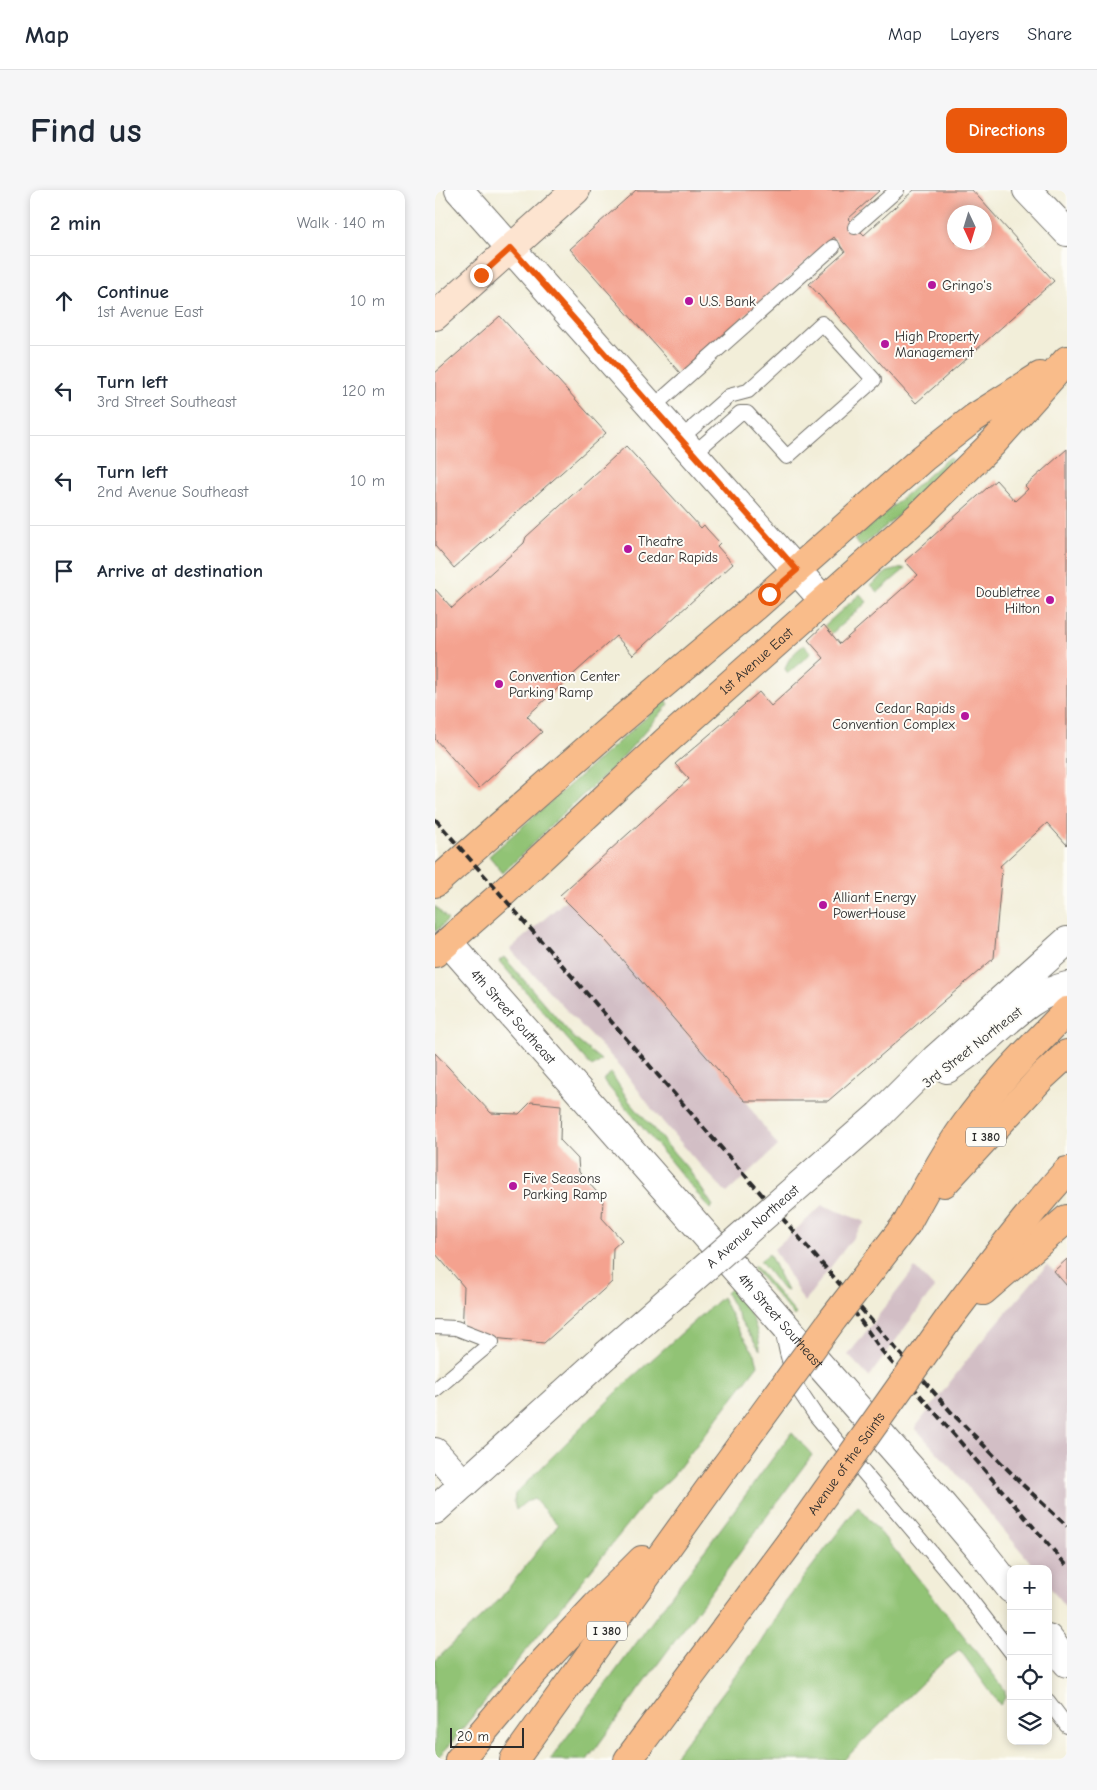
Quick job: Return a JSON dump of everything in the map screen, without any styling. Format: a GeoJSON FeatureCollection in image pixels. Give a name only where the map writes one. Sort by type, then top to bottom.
{"type":"FeatureCollection","features":[{"type":"Feature","properties":{"kind":"main road"},"geometry":{"type":"LineString","coordinates":[[435,316],[576,190]]}},
{"type":"Feature","properties":{"kind":"main road","name":"1st Avenue East"},"geometry":{"type":"LineString","coordinates":[[435,883],[609,730],[797,570],[923,458],[974,418],[1067,360]]}},
{"type":"Feature","properties":{"kind":"main road","name":"1st Avenue East"},"geometry":{"type":"LineString","coordinates":[[442,948],[665,742],[956,482],[993,444],[1067,360]]}},
{"type":"Feature","properties":{"kind":"main road"},"geometry":{"type":"LineString","coordinates":[[907,1223],[934,1174],[964,1127],[999,1082],[1067,1011]]}},
{"type":"Feature","properties":{"kind":"main road","name":"I 380"},"geometry":{"type":"LineString","coordinates":[[514,1760],[833,1319],[907,1223],[1041,1078],[1067,1054]]}},
{"type":"Feature","properties":{"kind":"main road","name":"Avenue of the Saints"},"geometry":{"type":"LineString","coordinates":[[628,1760],[791,1541],[950,1317],[995,1257],[1067,1170]]}},
{"type":"Feature","properties":{"kind":"main road"},"geometry":{"type":"LineString","coordinates":[[950,1317],[1067,1220]]}},
{"type":"Feature","properties":{"kind":"main road"},"geometry":{"type":"LineString","coordinates":[[459,1760],[531,1675],[596,1606],[700,1502]]}},
{"type":"Feature","properties":{"kind":"street"},"geometry":{"type":"LineString","coordinates":[[459,190],[824,601]]}},
{"type":"Feature","properties":{"kind":"street"},"geometry":{"type":"LineString","coordinates":[[1027,190],[1067,232]]}},
{"type":"Feature","properties":{"kind":"street","name":"A Avenue Northeast"},"geometry":{"type":"LineString","coordinates":[[435,1510],[606,1355],[879,1115],[935,1059],[1067,941]]}},
{"type":"Feature","properties":{"kind":"street","name":"4th Street Southeast"},"geometry":{"type":"LineString","coordinates":[[442,948],[781,1320],[939,1501],[1007,1584]]}},
{"type":"Feature","properties":{"kind":"street","name":"3rd Street Northeast"},"geometry":{"type":"LineString","coordinates":[[879,1115],[966,1055],[1027,1005],[1045,994],[1067,986]]}},
{"type":"Feature","properties":{"kind":"street"},"geometry":{"type":"LineString","coordinates":[[435,1452],[464,1484]]}},
{"type":"Feature","properties":{"kind":"street"},"geometry":{"type":"LineString","coordinates":[[1052,1643],[1067,1663]]}},
{"type":"Feature","properties":{"kind":"lane"},"geometry":{"type":"LineString","coordinates":[[855,227],[897,190]]}},
{"type":"Feature","properties":{"kind":"lane"},"geometry":{"type":"LineString","coordinates":[[652,408],[833,247]]}},
{"type":"Feature","properties":{"kind":"lane"},"geometry":{"type":"LineString","coordinates":[[822,323],[873,380],[787,457],[747,413],[740,413],[687,446],[729,396],[748,391],[822,323]]}},
{"type":"Feature","properties":{"kind":"lane"},"geometry":{"type":"LineString","coordinates":[[781,1320],[796,1386],[816,1416],[963,1590],[1007,1647]]}},
{"type":"Feature","properties":{"kind":"lane"},"geometry":{"type":"LineString","coordinates":[[435,1327],[456,1328],[492,1342],[435,1390]]}},
{"type":"Feature","properties":{"kind":"lane"},"geometry":{"type":"LineString","coordinates":[[1052,1706],[1067,1726]]}},
{"type":"Feature","properties":{"kind":"shaded area"},"geometry":{"type":"Polygon","coordinates":[[[566,900],[606,941],[745,1101],[778,1146],[727,1193],[651,1108],[623,1069],[510,949],[566,900]]]}},
{"type":"Feature","properties":{"kind":"shaded area"},"geometry":{"type":"Polygon","coordinates":[[[823,1205],[865,1222],[804,1302],[774,1249],[823,1205]]]}},
{"type":"Feature","properties":{"kind":"shaded area"},"geometry":{"type":"Polygon","coordinates":[[[1067,1259],[1067,1609],[1052,1590],[1052,1565],[1033,1565],[955,1472],[915,1428],[980,1343],[1047,1265],[1054,1271],[1067,1259]]]}},
{"type":"Feature","properties":{"kind":"shaded area"},"geometry":{"type":"Polygon","coordinates":[[[915,1268],[934,1288],[869,1377],[848,1355],[915,1268]]]}},
{"type":"Feature","properties":{"kind":"green space"},"geometry":{"type":"Polygon","coordinates":[[[949,457],[952,460],[913,503],[861,547],[854,540],[949,457]]]}},
{"type":"Feature","properties":{"kind":"green space"},"geometry":{"type":"Polygon","coordinates":[[[905,569],[878,592],[871,585],[887,572],[905,569]]]}},
{"type":"Feature","properties":{"kind":"green space"},"geometry":{"type":"Polygon","coordinates":[[[860,594],[867,602],[831,634],[824,626],[860,594]]]}},
{"type":"Feature","properties":{"kind":"green space"},"geometry":{"type":"Polygon","coordinates":[[[804,645],[811,653],[788,673],[785,669],[790,658],[804,645]]]}},
{"type":"Feature","properties":{"kind":"green space"},"geometry":{"type":"Polygon","coordinates":[[[666,700],[669,704],[616,765],[503,873],[489,856],[666,700]]]}},
{"type":"Feature","properties":{"kind":"green space"},"geometry":{"type":"Polygon","coordinates":[[[435,906],[448,920],[435,932],[435,906]]]}},
{"type":"Feature","properties":{"kind":"green space"},"geometry":{"type":"Polygon","coordinates":[[[504,957],[575,1039],[601,1060],[592,1067],[499,961],[504,957]]]}},
{"type":"Feature","properties":{"kind":"green space"},"geometry":{"type":"Polygon","coordinates":[[[611,1073],[629,1101],[689,1170],[713,1206],[710,1209],[603,1080],[611,1073]]]}},
{"type":"Feature","properties":{"kind":"green space"},"geometry":{"type":"Polygon","coordinates":[[[769,1254],[787,1291],[782,1289],[760,1261],[769,1254]]]}},
{"type":"Feature","properties":{"kind":"green space"},"geometry":{"type":"Polygon","coordinates":[[[755,1266],[796,1314],[794,1316],[753,1268],[755,1266]]]}},
{"type":"Feature","properties":{"kind":"green space"},"geometry":{"type":"Polygon","coordinates":[[[731,1288],[748,1309],[755,1324],[760,1350],[742,1323],[726,1293],[731,1288]]]}},
{"type":"Feature","properties":{"kind":"green space"},"geometry":{"type":"Polygon","coordinates":[[[722,1297],[739,1331],[755,1354],[758,1365],[672,1477],[650,1497],[447,1748],[435,1760],[435,1661],[499,1600],[558,1525],[534,1499],[528,1500],[516,1510],[515,1494],[629,1380],[722,1297]]]}},
{"type":"Feature","properties":{"kind":"green space"},"geometry":{"type":"Polygon","coordinates":[[[792,1432],[812,1455],[587,1760],[550,1760],[792,1432]]]}},
{"type":"Feature","properties":{"kind":"green space"},"geometry":{"type":"Polygon","coordinates":[[[858,1506],[933,1597],[1005,1690],[1005,1698],[1000,1705],[960,1650],[943,1662],[844,1760],[672,1760],[760,1643],[788,1598],[858,1506]]]}},
{"type":"Feature","properties":{"kind":"building"},"geometry":{"type":"Polygon","coordinates":[[[636,190],[880,190],[848,219],[864,235],[914,190],[972,190],[986,205],[947,205],[947,250],[992,250],[992,212],[1054,281],[916,403],[809,284],[845,252],[834,237],[680,373],[570,249],[636,190]]]}},
{"type":"Feature","properties":{"kind":"building"},"geometry":{"type":"Polygon","coordinates":[[[500,316],[606,433],[454,568],[435,546],[435,373],[500,316]]]}},
{"type":"Feature","properties":{"kind":"building"},"geometry":{"type":"Polygon","coordinates":[[[626,446],[701,528],[704,525],[720,543],[717,546],[733,564],[633,655],[616,636],[527,716],[542,732],[479,788],[435,739],[435,589],[452,608],[524,543],[526,537],[626,446]]]}},
{"type":"Feature","properties":{"kind":"building"},"geometry":{"type":"Polygon","coordinates":[[[1067,449],[1067,845],[1047,823],[1000,866],[1002,869],[994,958],[828,1101],[745,1101],[606,941],[560,895],[689,779],[675,764],[759,692],[771,706],[824,658],[808,640],[824,625],[840,644],[918,575],[905,561],[996,480],[1015,501],[1028,489],[1025,486],[1067,449]]]}},
{"type":"Feature","properties":{"kind":"building","name":"Five Seasons Parking Ramp"},"geometry":{"type":"Polygon","coordinates":[[[435,1053],[491,1113],[519,1114],[531,1102],[561,1105],[560,1140],[578,1159],[579,1172],[603,1199],[602,1218],[622,1240],[613,1248],[612,1282],[544,1343],[462,1335],[464,1287],[435,1253],[435,1053]]]}},
{"type":"Feature","properties":{"kind":"building"},"geometry":{"type":"Polygon","coordinates":[[[1067,1259],[1067,1286],[1054,1271],[1067,1259]]]}},
{"type":"Feature","properties":{"kind":"railway"},"geometry":{"type":"LineString","coordinates":[[435,819],[951,1412],[1024,1486],[1067,1526]]}},
{"type":"Feature","properties":{"kind":"railway"},"geometry":{"type":"LineString","coordinates":[[853,1310],[882,1351],[1067,1566]]}},
{"type":"Feature","properties":{"kind":"place","name":"Gringo's"},"geometry":{"type":"Point","coordinates":[932,285]}},
{"type":"Feature","properties":{"kind":"place","name":"U.S. Bank"},"geometry":{"type":"Point","coordinates":[689,301]}},
{"type":"Feature","properties":{"kind":"place","name":"High Property Management"},"geometry":{"type":"Point","coordinates":[885,344]}},
{"type":"Feature","properties":{"kind":"place","name":"Theatre Cedar Rapids"},"geometry":{"type":"Point","coordinates":[628,549]}},
{"type":"Feature","properties":{"kind":"place","name":"Doubletree Hilton"},"geometry":{"type":"Point","coordinates":[1050,600]}},
{"type":"Feature","properties":{"kind":"place","name":"Convention Center Parking Ramp"},"geometry":{"type":"Point","coordinates":[499,684]}},
{"type":"Feature","properties":{"kind":"place","name":"Cedar Rapids Convention Complex"},"geometry":{"type":"Point","coordinates":[965,716]}},
{"type":"Feature","properties":{"kind":"place","name":"Alliant Energy PowerHouse"},"geometry":{"type":"Point","coordinates":[823,905]}},
{"type":"Feature","properties":{"kind":"place","name":"Five Seasons Parking Ramp"},"geometry":{"type":"Point","coordinates":[513,1186]}},
{"type":"Feature","properties":{"kind":"route"},"geometry":{"type":"LineString","coordinates":[[481,275],[511,248],[797,570],[769,594]]}}]}
